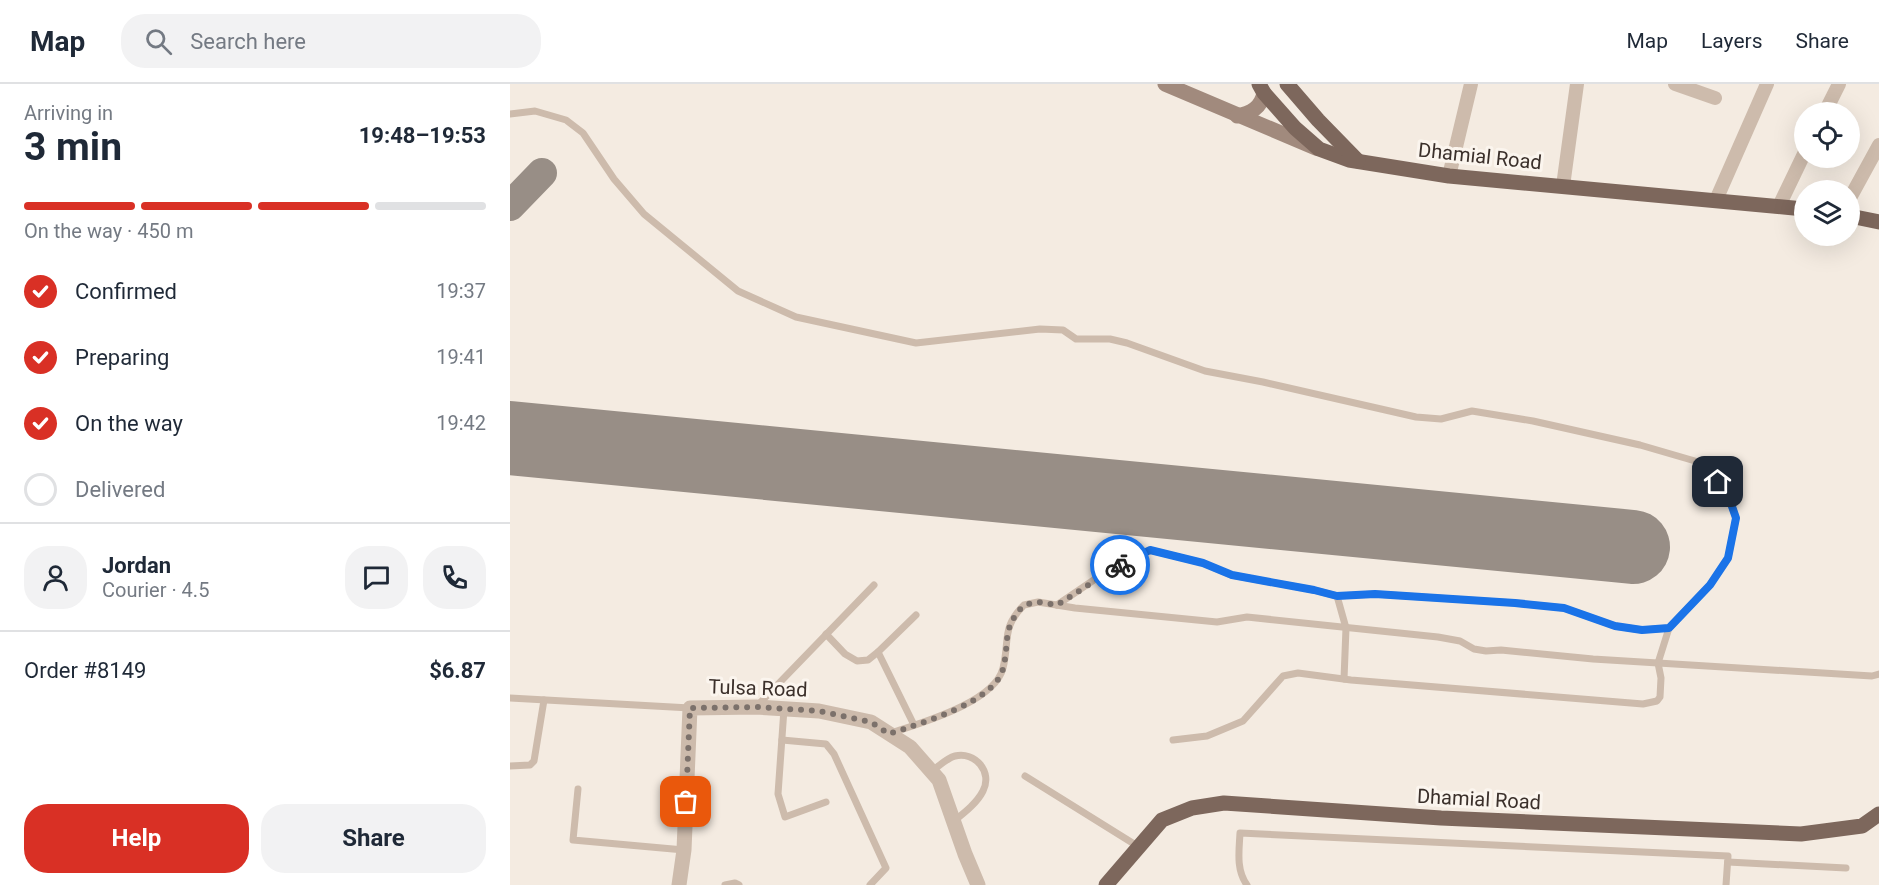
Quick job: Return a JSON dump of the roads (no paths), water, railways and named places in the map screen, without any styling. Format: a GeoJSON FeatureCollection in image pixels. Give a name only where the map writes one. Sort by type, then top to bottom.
{"type":"FeatureCollection","features":[{"type":"Feature","properties":{"kind":"main road","name":"Dhamial Road"},"geometry":{"type":"LineString","coordinates":[[1165,84],[1237,116],[1358,162],[1449,176],[1794,208]]}},
{"type":"Feature","properties":{"kind":"main road"},"geometry":{"type":"LineString","coordinates":[[1287,84],[1358,162]]}},
{"type":"Feature","properties":{"kind":"main road"},"geometry":{"type":"LineString","coordinates":[[1237,116],[1257,108],[1263,99],[1261,88]]}},
{"type":"Feature","properties":{"kind":"main road"},"geometry":{"type":"LineString","coordinates":[[1261,88],[1295,128],[1319,149]]}},
{"type":"Feature","properties":{"kind":"main road"},"geometry":{"type":"LineString","coordinates":[[1860,218],[1879,222]]}},
{"type":"Feature","properties":{"kind":"main road","name":"Dhamial Road"},"geometry":{"type":"LineString","coordinates":[[1106,885],[1162,820],[1192,808],[1224,804],[1441,818],[1801,834],[1862,826],[1879,814]]}},
{"type":"Feature","properties":{"kind":"street"},"geometry":{"type":"LineString","coordinates":[[1449,176],[1471,84]]}},
{"type":"Feature","properties":{"kind":"street"},"geometry":{"type":"LineString","coordinates":[[1563,186],[1577,84]]}},
{"type":"Feature","properties":{"kind":"street"},"geometry":{"type":"LineString","coordinates":[[1674,84],[1715,98]]}},
{"type":"Feature","properties":{"kind":"street"},"geometry":{"type":"LineString","coordinates":[[1716,200],[1767,84]]}},
{"type":"Feature","properties":{"kind":"street"},"geometry":{"type":"LineString","coordinates":[[1830,102],[1839,84]]}},
{"type":"Feature","properties":{"kind":"street"},"geometry":{"type":"LineString","coordinates":[[1860,180],[1879,145]]}},
{"type":"Feature","properties":{"kind":"street"},"geometry":{"type":"LineString","coordinates":[[1779,206],[1797,168]]}},
{"type":"Feature","properties":{"kind":"street","name":"Tulsa Road"},"geometry":{"type":"LineString","coordinates":[[679,885],[684,850],[690,708],[756,707],[819,711],[871,722],[910,747],[939,780],[978,885]]}},
{"type":"Feature","properties":{"kind":"lane"},"geometry":{"type":"LineString","coordinates":[[510,114],[535,111],[566,120],[583,133],[614,179],[644,214],[738,291],[796,317],[916,343],[1040,329],[1063,330],[1076,339],[1110,339],[1127,343],[1205,371],[1416,417],[1441,419],[1472,411],[1533,421],[1640,445],[1695,461],[1727,492],[1736,518],[1728,558],[1710,585],[1669,628],[1658,663],[1661,678],[1660,698],[1657,701],[1643,704],[1344,679],[1298,673],[1283,676],[1242,721],[1207,736],[1173,740]]}},
{"type":"Feature","properties":{"kind":"lane"},"geometry":{"type":"LineString","coordinates":[[1057,605],[1107,571],[1150,550],[1203,563],[1232,575],[1337,596],[1375,594],[1515,603],[1564,608],[1615,626],[1642,630],[1669,628]]}},
{"type":"Feature","properties":{"kind":"lane"},"geometry":{"type":"LineString","coordinates":[[756,707],[874,585]]}},
{"type":"Feature","properties":{"kind":"lane"},"geometry":{"type":"LineString","coordinates":[[1337,596],[1346,628],[1344,679]]}},
{"type":"Feature","properties":{"kind":"lane"},"geometry":{"type":"LineString","coordinates":[[889,734],[945,714],[975,700],[999,681],[1003,668],[1008,625],[1024,605],[1038,602],[1217,622],[1247,617],[1438,637],[1460,641],[1474,649],[1486,651],[1501,650],[1658,663],[1872,676],[1879,674]]}},
{"type":"Feature","properties":{"kind":"lane"},"geometry":{"type":"LineString","coordinates":[[826,634],[845,654],[857,661],[868,660],[916,615]]}},
{"type":"Feature","properties":{"kind":"lane"},"geometry":{"type":"LineString","coordinates":[[878,652],[914,725]]}},
{"type":"Feature","properties":{"kind":"lane"},"geometry":{"type":"LineString","coordinates":[[510,698],[690,708]]}},
{"type":"Feature","properties":{"kind":"lane"},"geometry":{"type":"LineString","coordinates":[[510,765],[530,765],[534,760],[544,700]]}},
{"type":"Feature","properties":{"kind":"lane"},"geometry":{"type":"LineString","coordinates":[[784,709],[778,794],[785,816],[826,802]]}},
{"type":"Feature","properties":{"kind":"lane"},"geometry":{"type":"LineString","coordinates":[[782,740],[826,744],[834,754],[886,868],[870,885]]}},
{"type":"Feature","properties":{"kind":"lane"},"geometry":{"type":"LineString","coordinates":[[932,771],[958,755],[974,758],[985,770],[984,790],[968,810],[954,821]]}},
{"type":"Feature","properties":{"kind":"lane"},"geometry":{"type":"LineString","coordinates":[[1025,776],[1139,847]]}},
{"type":"Feature","properties":{"kind":"lane"},"geometry":{"type":"LineString","coordinates":[[578,789],[573,840],[684,850]]}},
{"type":"Feature","properties":{"kind":"lane"},"geometry":{"type":"LineString","coordinates":[[1247,885],[1242,879],[1238,864],[1240,833],[1728,856],[1726,885]]}},
{"type":"Feature","properties":{"kind":"lane"},"geometry":{"type":"LineString","coordinates":[[1728,862],[1846,868]]}},
{"type":"Feature","properties":{"kind":"lane"},"geometry":{"type":"LineString","coordinates":[[725,885],[735,883],[739,885]]}}]}
